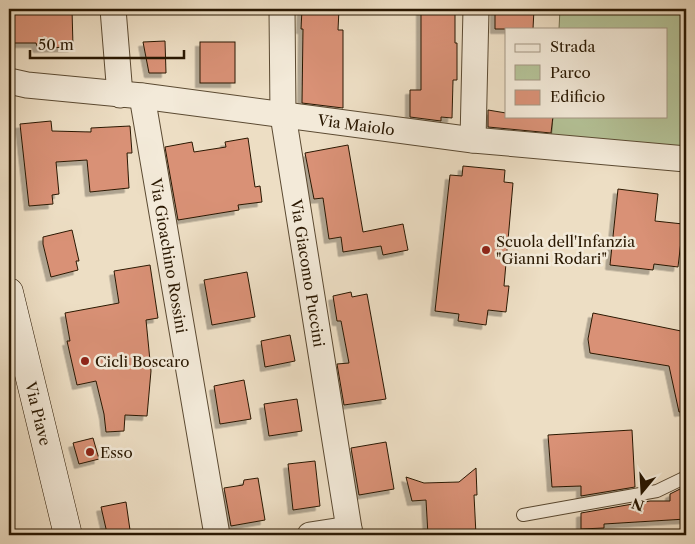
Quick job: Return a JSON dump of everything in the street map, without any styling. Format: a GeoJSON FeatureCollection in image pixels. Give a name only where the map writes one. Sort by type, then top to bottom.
{"type":"FeatureCollection","features":[{"type":"Feature","properties":{"kind":"main road","name":"Via Piave"},"geometry":{"type":"LineString","coordinates":[[9,292],[68,535]]}},
{"type":"Feature","properties":{"kind":"street","name":"Via Gioachino Rossini"},"geometry":{"type":"LineString","coordinates":[[113,9],[217,535]]}},
{"type":"Feature","properties":{"kind":"street","name":"Via Giacomo Puccini"},"geometry":{"type":"LineString","coordinates":[[282,9],[283,116],[350,532]]}},
{"type":"Feature","properties":{"kind":"street"},"geometry":{"type":"LineString","coordinates":[[474,140],[476,9]]}},
{"type":"Feature","properties":{"kind":"street","name":"Via Maiolo"},"geometry":{"type":"LineString","coordinates":[[15,86],[74,88],[474,140],[686,159]]}},
{"type":"Feature","properties":{"kind":"street"},"geometry":{"type":"LineString","coordinates":[[310,535],[350,532]]}},
{"type":"Feature","properties":{"kind":"lane"},"geometry":{"type":"LineString","coordinates":[[523,515],[657,491],[686,477]]}},
{"type":"Feature","properties":{"kind":"green space"},"geometry":{"type":"Polygon","coordinates":[[[560,9],[686,9],[686,150],[551,141],[553,118],[668,118],[668,28],[559,28],[560,9]]]}},
{"type":"Feature","properties":{"kind":"building"},"geometry":{"type":"Polygon","coordinates":[[[12,9],[72,9],[73,47],[38,48],[36,43],[13,43],[12,9]]]}},
{"type":"Feature","properties":{"kind":"building"},"geometry":{"type":"Polygon","coordinates":[[[302,9],[339,9],[338,30],[343,30],[343,108],[302,103],[302,9]]]}},
{"type":"Feature","properties":{"kind":"building"},"geometry":{"type":"Polygon","coordinates":[[[421,9],[455,9],[457,80],[453,80],[452,118],[441,117],[441,121],[410,117],[410,90],[421,90],[421,9]]]}},
{"type":"Feature","properties":{"kind":"building"},"geometry":{"type":"Polygon","coordinates":[[[495,9],[534,9],[533,28],[495,29],[495,9]]]}},
{"type":"Feature","properties":{"kind":"building"},"geometry":{"type":"Polygon","coordinates":[[[165,41],[166,73],[149,73],[143,42],[165,41]]]}},
{"type":"Feature","properties":{"kind":"building"},"geometry":{"type":"Polygon","coordinates":[[[200,42],[235,42],[235,83],[200,83],[200,42]]]}},
{"type":"Feature","properties":{"kind":"building"},"geometry":{"type":"Polygon","coordinates":[[[488,110],[505,113],[505,118],[553,118],[551,133],[488,127],[488,110]]]}},
{"type":"Feature","properties":{"kind":"building"},"geometry":{"type":"Polygon","coordinates":[[[51,121],[52,131],[91,132],[91,128],[130,126],[132,153],[127,153],[129,188],[90,192],[87,160],[56,162],[59,194],[52,195],[53,204],[29,206],[20,124],[51,121]]]}},
{"type":"Feature","properties":{"kind":"building"},"geometry":{"type":"Polygon","coordinates":[[[248,138],[255,187],[260,186],[262,202],[238,205],[239,210],[178,220],[165,147],[192,142],[194,152],[226,147],[225,142],[248,138]]]}},
{"type":"Feature","properties":{"kind":"building"},"geometry":{"type":"Polygon","coordinates":[[[348,145],[363,232],[403,224],[408,250],[383,255],[381,246],[343,252],[341,237],[329,239],[323,198],[314,199],[305,153],[348,145]]]}},
{"type":"Feature","properties":{"kind":"building","name":"Scuola dell'Infanzia \"Gianni Rodari\""},"geometry":{"type":"Polygon","coordinates":[[[463,166],[505,170],[504,182],[513,183],[504,286],[509,286],[506,312],[488,310],[486,325],[458,321],[459,314],[435,311],[450,175],[462,176],[463,166]]]}},
{"type":"Feature","properties":{"kind":"building"},"geometry":{"type":"Polygon","coordinates":[[[618,189],[658,194],[655,221],[683,224],[678,267],[654,264],[653,270],[610,265],[618,189]]]}},
{"type":"Feature","properties":{"kind":"building"},"geometry":{"type":"Polygon","coordinates":[[[72,230],[79,261],[76,261],[78,270],[51,277],[43,237],[72,230]]]}},
{"type":"Feature","properties":{"kind":"building"},"geometry":{"type":"Polygon","coordinates":[[[150,265],[158,318],[146,320],[151,371],[147,416],[125,415],[124,431],[106,432],[104,414],[96,381],[77,385],[67,341],[70,341],[65,313],[119,303],[114,271],[150,265]]]}},
{"type":"Feature","properties":{"kind":"building"},"geometry":{"type":"Polygon","coordinates":[[[247,272],[255,317],[212,325],[204,280],[247,272]]]}},
{"type":"Feature","properties":{"kind":"building"},"geometry":{"type":"Polygon","coordinates":[[[351,292],[352,297],[367,294],[386,399],[344,405],[337,364],[349,363],[341,321],[337,321],[333,296],[351,292]]]}},
{"type":"Feature","properties":{"kind":"building"},"geometry":{"type":"Polygon","coordinates":[[[593,313],[686,332],[686,411],[679,412],[669,366],[590,353],[588,339],[593,313]]]}},
{"type":"Feature","properties":{"kind":"building"},"geometry":{"type":"Polygon","coordinates":[[[290,335],[295,361],[265,367],[261,341],[290,335]]]}},
{"type":"Feature","properties":{"kind":"building"},"geometry":{"type":"Polygon","coordinates":[[[244,380],[251,419],[220,424],[214,386],[244,380]]]}},
{"type":"Feature","properties":{"kind":"building"},"geometry":{"type":"Polygon","coordinates":[[[297,399],[302,431],[269,436],[264,404],[297,399]]]}},
{"type":"Feature","properties":{"kind":"building"},"geometry":{"type":"Polygon","coordinates":[[[632,430],[635,487],[581,496],[581,486],[552,487],[548,435],[632,430]]]}},
{"type":"Feature","properties":{"kind":"building"},"geometry":{"type":"Polygon","coordinates":[[[93,438],[99,459],[79,464],[73,443],[93,438]]]}},
{"type":"Feature","properties":{"kind":"building"},"geometry":{"type":"Polygon","coordinates":[[[386,442],[394,489],[359,495],[351,448],[386,442]]]}},
{"type":"Feature","properties":{"kind":"building"},"geometry":{"type":"Polygon","coordinates":[[[315,461],[320,506],[293,510],[288,464],[315,461]]]}},
{"type":"Feature","properties":{"kind":"building"},"geometry":{"type":"Polygon","coordinates":[[[476,468],[477,495],[474,495],[476,535],[428,535],[426,500],[412,501],[406,477],[424,483],[459,482],[476,468]]]}},
{"type":"Feature","properties":{"kind":"building"},"geometry":{"type":"Polygon","coordinates":[[[258,478],[265,520],[231,526],[224,488],[243,485],[244,480],[258,478]]]}},
{"type":"Feature","properties":{"kind":"building"},"geometry":{"type":"Polygon","coordinates":[[[686,486],[686,519],[604,524],[604,528],[581,529],[581,513],[650,501],[670,501],[670,494],[686,486]]]}},
{"type":"Feature","properties":{"kind":"building"},"geometry":{"type":"Polygon","coordinates":[[[126,502],[130,530],[107,533],[101,507],[126,502]]]}},
{"type":"Feature","properties":{"kind":"place","name":"Scuola dell'Infanzia \"Gianni Rodari\""},"geometry":{"type":"Point","coordinates":[486,250]}},
{"type":"Feature","properties":{"kind":"place","name":"Cicli Boscaro"},"geometry":{"type":"Point","coordinates":[85,361]}},
{"type":"Feature","properties":{"kind":"place","name":"Esso"},"geometry":{"type":"Point","coordinates":[90,452]}}]}
